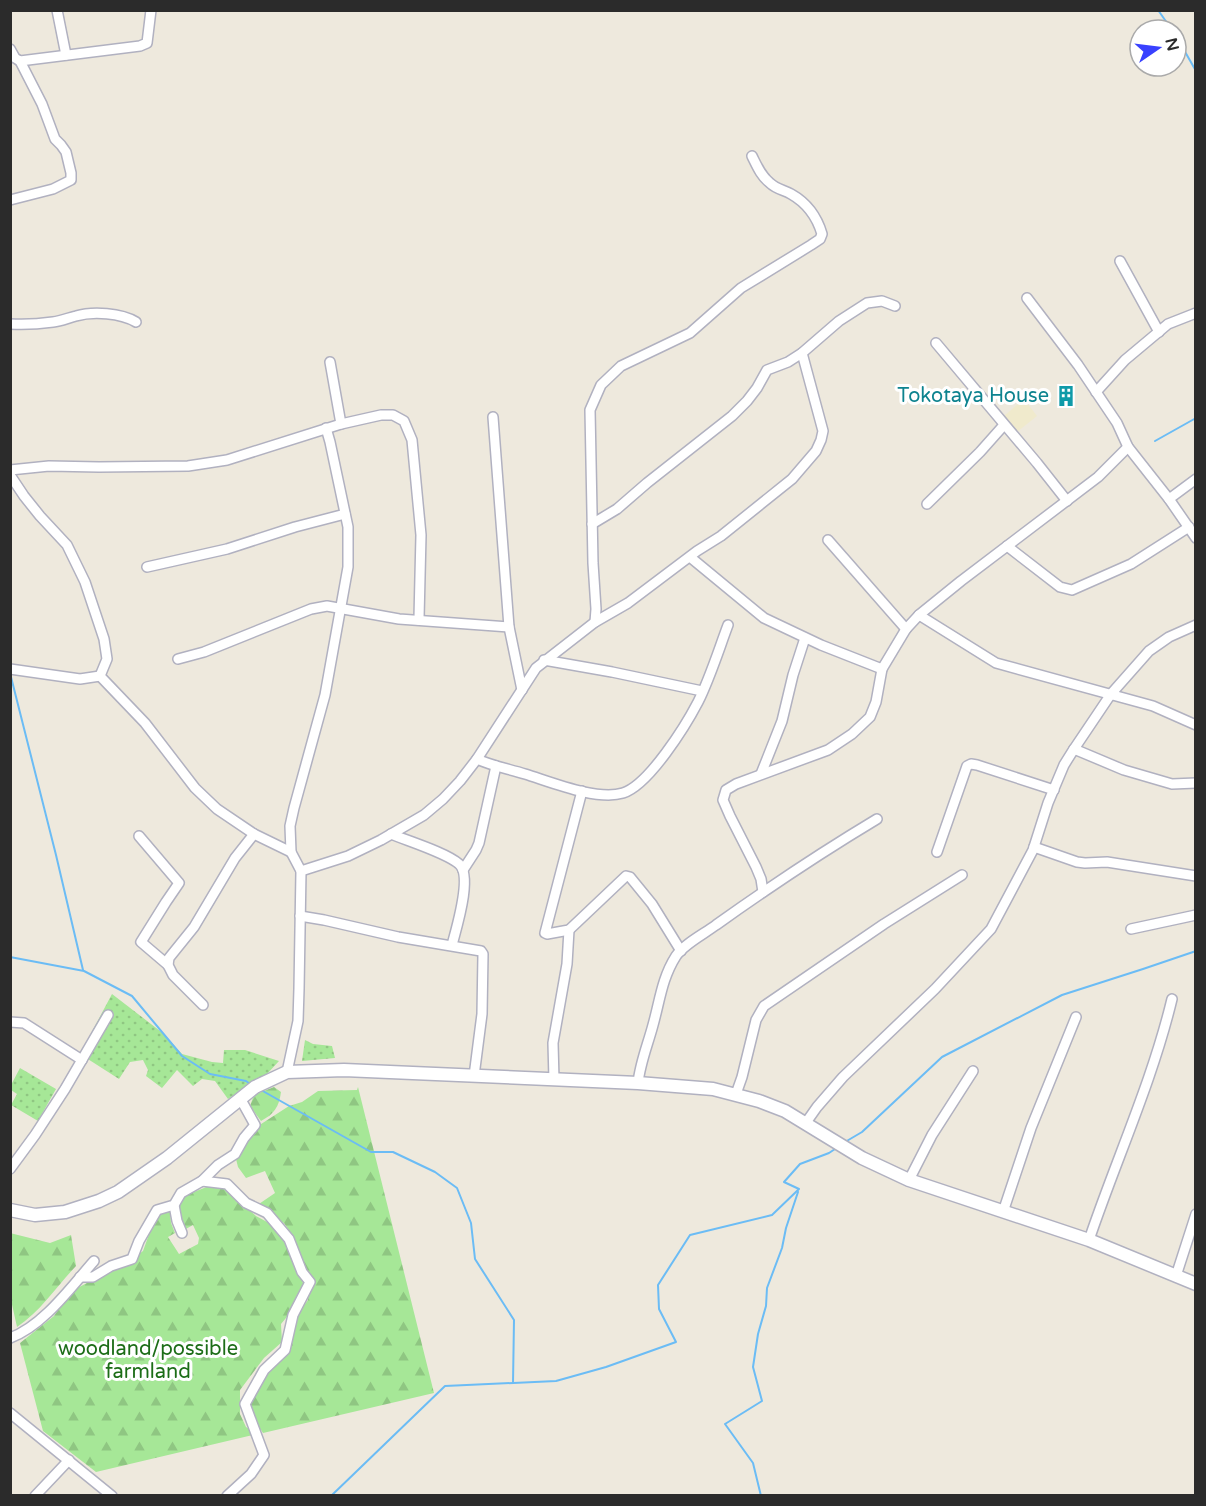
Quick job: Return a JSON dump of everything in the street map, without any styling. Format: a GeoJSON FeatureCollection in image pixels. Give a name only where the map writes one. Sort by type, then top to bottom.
{"type":"FeatureCollection","features":[{"type":"Feature","properties":{"kind":"main road"},"geometry":{"type":"LineString","coordinates":[[10,1210],[35,1215],[65,1212],[118,1192],[166,1158],[255,1087],[287,1072],[344,1070],[638,1083],[713,1089],[759,1101],[785,1112],[862,1158],[909,1180],[1089,1240],[1196,1284]]}},
{"type":"Feature","properties":{"kind":"street"},"geometry":{"type":"LineString","coordinates":[[57,10],[66,55]]}},
{"type":"Feature","properties":{"kind":"street"},"geometry":{"type":"LineString","coordinates":[[20,61],[144,45],[147,43],[151,10]]}},
{"type":"Feature","properties":{"kind":"street"},"geometry":{"type":"LineString","coordinates":[[10,50],[20,61],[42,104],[55,139],[66,152],[71,173],[71,180],[53,189],[10,200]]}},
{"type":"Feature","properties":{"kind":"street"},"geometry":{"type":"LineString","coordinates":[[595,622],[590,410],[601,385],[621,366],[690,333],[741,288],[820,239],[822,234],[820,226],[807,206],[790,193],[771,184],[762,174],[752,156]]}},
{"type":"Feature","properties":{"kind":"street"},"geometry":{"type":"LineString","coordinates":[[1120,261],[1159,332]]}},
{"type":"Feature","properties":{"kind":"street"},"geometry":{"type":"LineString","coordinates":[[1027,298],[1078,365],[1117,423],[1128,447],[1196,538]]}},
{"type":"Feature","properties":{"kind":"street"},"geometry":{"type":"LineString","coordinates":[[592,524],[617,509],[732,416],[747,402],[767,370],[788,362],[802,353],[839,321],[867,303],[882,301],[895,306]]}},
{"type":"Feature","properties":{"kind":"street"},"geometry":{"type":"LineString","coordinates":[[1096,392],[1125,360],[1168,324],[1196,313]]}},
{"type":"Feature","properties":{"kind":"street"},"geometry":{"type":"LineString","coordinates":[[10,324],[52,322],[87,314],[122,315],[136,322]]}},
{"type":"Feature","properties":{"kind":"street"},"geometry":{"type":"LineString","coordinates":[[936,343],[1067,501]]}},
{"type":"Feature","properties":{"kind":"street"},"geometry":{"type":"LineString","coordinates":[[301,871],[348,856],[424,815],[460,781],[477,759],[536,668],[544,660],[595,622],[628,603],[690,556],[721,536],[792,479],[816,450],[823,431],[802,353]]}},
{"type":"Feature","properties":{"kind":"street"},"geometry":{"type":"LineString","coordinates":[[330,362],[341,424]]}},
{"type":"Feature","properties":{"kind":"street"},"geometry":{"type":"LineString","coordinates":[[10,470],[49,465],[188,466],[227,460],[341,424],[393,415],[404,421],[412,440],[421,535],[418,620]]}},
{"type":"Feature","properties":{"kind":"street"},"geometry":{"type":"LineString","coordinates":[[493,417],[509,627],[522,690]]}},
{"type":"Feature","properties":{"kind":"street"},"geometry":{"type":"LineString","coordinates":[[927,504],[1004,425]]}},
{"type":"Feature","properties":{"kind":"street"},"geometry":{"type":"LineString","coordinates":[[287,1072],[298,1021],[301,871],[291,852],[290,826],[325,695],[348,567],[348,527],[326,428]]}},
{"type":"Feature","properties":{"kind":"street"},"geometry":{"type":"LineString","coordinates":[[763,892],[756,867],[723,800],[726,789],[828,750],[852,734],[870,717],[876,702],[882,669],[906,629],[919,615],[1098,477],[1128,447]]}},
{"type":"Feature","properties":{"kind":"street"},"geometry":{"type":"LineString","coordinates":[[10,475],[40,516],[67,545],[85,582],[104,639],[107,658],[100,676]]}},
{"type":"Feature","properties":{"kind":"street"},"geometry":{"type":"LineString","coordinates":[[1169,499],[1196,479]]}},
{"type":"Feature","properties":{"kind":"street"},"geometry":{"type":"LineString","coordinates":[[147,567],[226,549],[345,514]]}},
{"type":"Feature","properties":{"kind":"street"},"geometry":{"type":"LineString","coordinates":[[1007,546],[1060,587],[1072,590],[1131,564],[1189,527]]}},
{"type":"Feature","properties":{"kind":"street"},"geometry":{"type":"LineString","coordinates":[[828,540],[906,629]]}},
{"type":"Feature","properties":{"kind":"street"},"geometry":{"type":"LineString","coordinates":[[690,556],[764,618],[820,645],[882,669]]}},
{"type":"Feature","properties":{"kind":"street"},"geometry":{"type":"LineString","coordinates":[[178,659],[204,652],[311,609],[327,606],[399,619],[509,627]]}},
{"type":"Feature","properties":{"kind":"street"},"geometry":{"type":"LineString","coordinates":[[919,615],[996,663],[1153,706],[1195,723]]}},
{"type":"Feature","properties":{"kind":"street"},"geometry":{"type":"LineString","coordinates":[[477,759],[582,791],[601,795],[622,794],[633,788],[653,769],[675,740],[698,701],[728,625]]}},
{"type":"Feature","properties":{"kind":"street"},"geometry":{"type":"LineString","coordinates":[[806,1124],[817,1107],[843,1077],[935,989],[991,929],[1034,847],[1048,803],[1074,748],[1112,694],[1149,651],[1159,643],[1196,625]]}},
{"type":"Feature","properties":{"kind":"street"},"geometry":{"type":"LineString","coordinates":[[761,774],[782,721],[805,638]]}},
{"type":"Feature","properties":{"kind":"street"},"geometry":{"type":"LineString","coordinates":[[544,660],[702,691]]}},
{"type":"Feature","properties":{"kind":"street"},"geometry":{"type":"LineString","coordinates":[[10,669],[80,680],[100,676]]}},
{"type":"Feature","properties":{"kind":"street"},"geometry":{"type":"LineString","coordinates":[[100,676],[145,723],[195,788],[254,834],[291,852]]}},
{"type":"Feature","properties":{"kind":"street"},"geometry":{"type":"LineString","coordinates":[[1074,748],[1124,770],[1172,783],[1196,783]]}},
{"type":"Feature","properties":{"kind":"street"},"geometry":{"type":"LineString","coordinates":[[937,852],[968,766],[971,764],[1054,790]]}},
{"type":"Feature","properties":{"kind":"street"},"geometry":{"type":"LineString","coordinates":[[463,870],[477,850],[496,766]]}},
{"type":"Feature","properties":{"kind":"street"},"geometry":{"type":"LineString","coordinates":[[582,791],[545,933],[569,930],[626,876],[652,904],[681,951]]}},
{"type":"Feature","properties":{"kind":"street"},"geometry":{"type":"LineString","coordinates":[[638,1083],[665,975],[681,951],[763,892],[877,819]]}},
{"type":"Feature","properties":{"kind":"street"},"geometry":{"type":"LineString","coordinates":[[168,965],[169,958],[194,927],[235,858],[254,834]]}},
{"type":"Feature","properties":{"kind":"street"},"geometry":{"type":"LineString","coordinates":[[391,834],[460,864],[463,870],[463,904],[452,945]]}},
{"type":"Feature","properties":{"kind":"street"},"geometry":{"type":"LineString","coordinates":[[139,836],[179,883],[141,942],[168,965],[173,975],[203,1005]]}},
{"type":"Feature","properties":{"kind":"street"},"geometry":{"type":"LineString","coordinates":[[1034,847],[1077,862],[1107,862],[1196,876]]}},
{"type":"Feature","properties":{"kind":"street"},"geometry":{"type":"LineString","coordinates":[[736,1094],[756,1020],[764,1006],[884,924],[962,875]]}},
{"type":"Feature","properties":{"kind":"street"},"geometry":{"type":"LineString","coordinates":[[1131,929],[1196,915]]}},
{"type":"Feature","properties":{"kind":"street"},"geometry":{"type":"LineString","coordinates":[[300,916],[398,937],[482,951],[482,1014],[474,1076]]}},
{"type":"Feature","properties":{"kind":"street"},"geometry":{"type":"LineString","coordinates":[[554,1080],[554,1043],[567,964],[569,930]]}},
{"type":"Feature","properties":{"kind":"street"},"geometry":{"type":"LineString","coordinates":[[1089,1240],[1160,1043],[1172,999]]}},
{"type":"Feature","properties":{"kind":"street"},"geometry":{"type":"LineString","coordinates":[[10,1169],[53,1108],[108,1014]]}},
{"type":"Feature","properties":{"kind":"street"},"geometry":{"type":"LineString","coordinates":[[1003,1212],[1031,1128],[1076,1017]]}},
{"type":"Feature","properties":{"kind":"street"},"geometry":{"type":"LineString","coordinates":[[10,1022],[24,1023],[82,1060]]}},
{"type":"Feature","properties":{"kind":"street"},"geometry":{"type":"LineString","coordinates":[[909,1180],[932,1135],[973,1071]]}},
{"type":"Feature","properties":{"kind":"street"},"geometry":{"type":"LineString","coordinates":[[182,1233],[174,1205],[181,1193],[202,1181],[235,1154],[255,1125],[240,1098]]}},
{"type":"Feature","properties":{"kind":"street"},"geometry":{"type":"LineString","coordinates":[[202,1181],[227,1184],[246,1203],[267,1213],[289,1239],[302,1272],[310,1282],[292,1315],[285,1350],[264,1370],[245,1404],[264,1455],[251,1474],[227,1496]]}},
{"type":"Feature","properties":{"kind":"street"},"geometry":{"type":"LineString","coordinates":[[80,1277],[93,1277],[111,1266],[132,1259],[139,1241],[157,1210],[174,1205]]}},
{"type":"Feature","properties":{"kind":"street"},"geometry":{"type":"LineString","coordinates":[[1176,1276],[1196,1214]]}},
{"type":"Feature","properties":{"kind":"street"},"geometry":{"type":"LineString","coordinates":[[10,1338],[31,1328],[94,1261]]}},
{"type":"Feature","properties":{"kind":"street"},"geometry":{"type":"LineString","coordinates":[[10,1413],[112,1496]]}},
{"type":"Feature","properties":{"kind":"street"},"geometry":{"type":"LineString","coordinates":[[35,1496],[69,1460]]}},
{"type":"Feature","properties":{"kind":"shaded area"},"geometry":{"type":"Polygon","coordinates":[[[1024,399],[1037,416],[1017,432],[1004,416],[1024,399]]]}},
{"type":"Feature","properties":{"kind":"green space"},"geometry":{"type":"Polygon","coordinates":[[[112,994],[164,1034],[182,1054],[223,1063],[224,1050],[245,1050],[279,1061],[267,1074],[228,1099],[215,1081],[202,1079],[193,1086],[177,1070],[162,1088],[146,1076],[148,1070],[143,1060],[130,1062],[119,1079],[80,1054],[112,994]]]}},
{"type":"Feature","properties":{"kind":"green space"},"geometry":{"type":"Polygon","coordinates":[[[305,1040],[313,1044],[332,1046],[335,1058],[302,1061],[305,1040]]]}},
{"type":"Feature","properties":{"kind":"green space"},"geometry":{"type":"Polygon","coordinates":[[[20,1068],[56,1089],[38,1121],[11,1105],[17,1094],[11,1090],[11,1085],[20,1068]]]}},
{"type":"Feature","properties":{"kind":"green space"},"geometry":{"type":"Polygon","coordinates":[[[274,1087],[281,1092],[279,1102],[273,1113],[261,1121],[250,1106],[254,1095],[274,1087]]]}},
{"type":"Feature","properties":{"kind":"green space","name":"woodland/possible farmland"},"geometry":{"type":"Polygon","coordinates":[[[358,1087],[434,1393],[263,1433],[250,1422],[245,1399],[289,1340],[293,1320],[308,1300],[310,1281],[292,1235],[284,1223],[265,1214],[256,1206],[275,1193],[265,1171],[246,1178],[238,1167],[235,1155],[258,1126],[289,1106],[302,1102],[318,1091],[357,1090],[358,1087]]]}},
{"type":"Feature","properties":{"kind":"green space","name":"woodland/possible farmland"},"geometry":{"type":"Polygon","coordinates":[[[214,1184],[220,1184],[256,1216],[282,1230],[305,1288],[300,1301],[281,1324],[282,1342],[264,1358],[240,1390],[240,1414],[246,1427],[257,1434],[96,1472],[43,1431],[20,1343],[54,1316],[70,1292],[143,1251],[156,1215],[170,1210],[175,1233],[168,1237],[179,1254],[198,1244],[199,1238],[193,1225],[184,1230],[176,1207],[184,1196],[214,1184]]]}},
{"type":"Feature","properties":{"kind":"green space"},"geometry":{"type":"Polygon","coordinates":[[[10,1233],[50,1243],[71,1235],[76,1266],[41,1306],[17,1327],[11,1300],[10,1233]]]}},
{"type":"Feature","properties":{"kind":"waterway"},"geometry":{"type":"LineString","coordinates":[[1158,10],[1164,18]]}},
{"type":"Feature","properties":{"kind":"waterway"},"geometry":{"type":"LineString","coordinates":[[1188,57],[1196,71]]}},
{"type":"Feature","properties":{"kind":"waterway"},"geometry":{"type":"LineString","coordinates":[[1155,441],[1196,418]]}},
{"type":"Feature","properties":{"kind":"waterway"},"geometry":{"type":"LineString","coordinates":[[10,673],[83,970]]}},
{"type":"Feature","properties":{"kind":"waterway"},"geometry":{"type":"LineString","coordinates":[[845,1142],[862,1132],[942,1057],[1062,995],[1196,951]]}},
{"type":"Feature","properties":{"kind":"waterway"},"geometry":{"type":"LineString","coordinates":[[10,957],[84,971],[132,996],[182,1056],[210,1074],[246,1081],[250,1084]]}},
{"type":"Feature","properties":{"kind":"waterway"},"geometry":{"type":"LineString","coordinates":[[261,1090],[371,1152],[393,1152],[435,1172],[457,1188],[471,1223],[475,1259],[514,1320],[513,1383]]}},
{"type":"Feature","properties":{"kind":"waterway"},"geometry":{"type":"LineString","coordinates":[[331,1496],[445,1386],[556,1381],[606,1367],[676,1342],[659,1309],[658,1285],[690,1235],[772,1215],[799,1189],[784,1182],[800,1164],[829,1153],[838,1147]]}},
{"type":"Feature","properties":{"kind":"waterway"},"geometry":{"type":"LineString","coordinates":[[761,1496],[753,1463],[725,1424],[762,1401],[753,1367],[758,1334],[766,1306],[767,1288],[782,1248],[798,1192]]}},
{"type":"Feature","properties":{"kind":"place","name":"Tokotaya House"},"geometry":{"type":"Point","coordinates":[1066,396]}}]}
